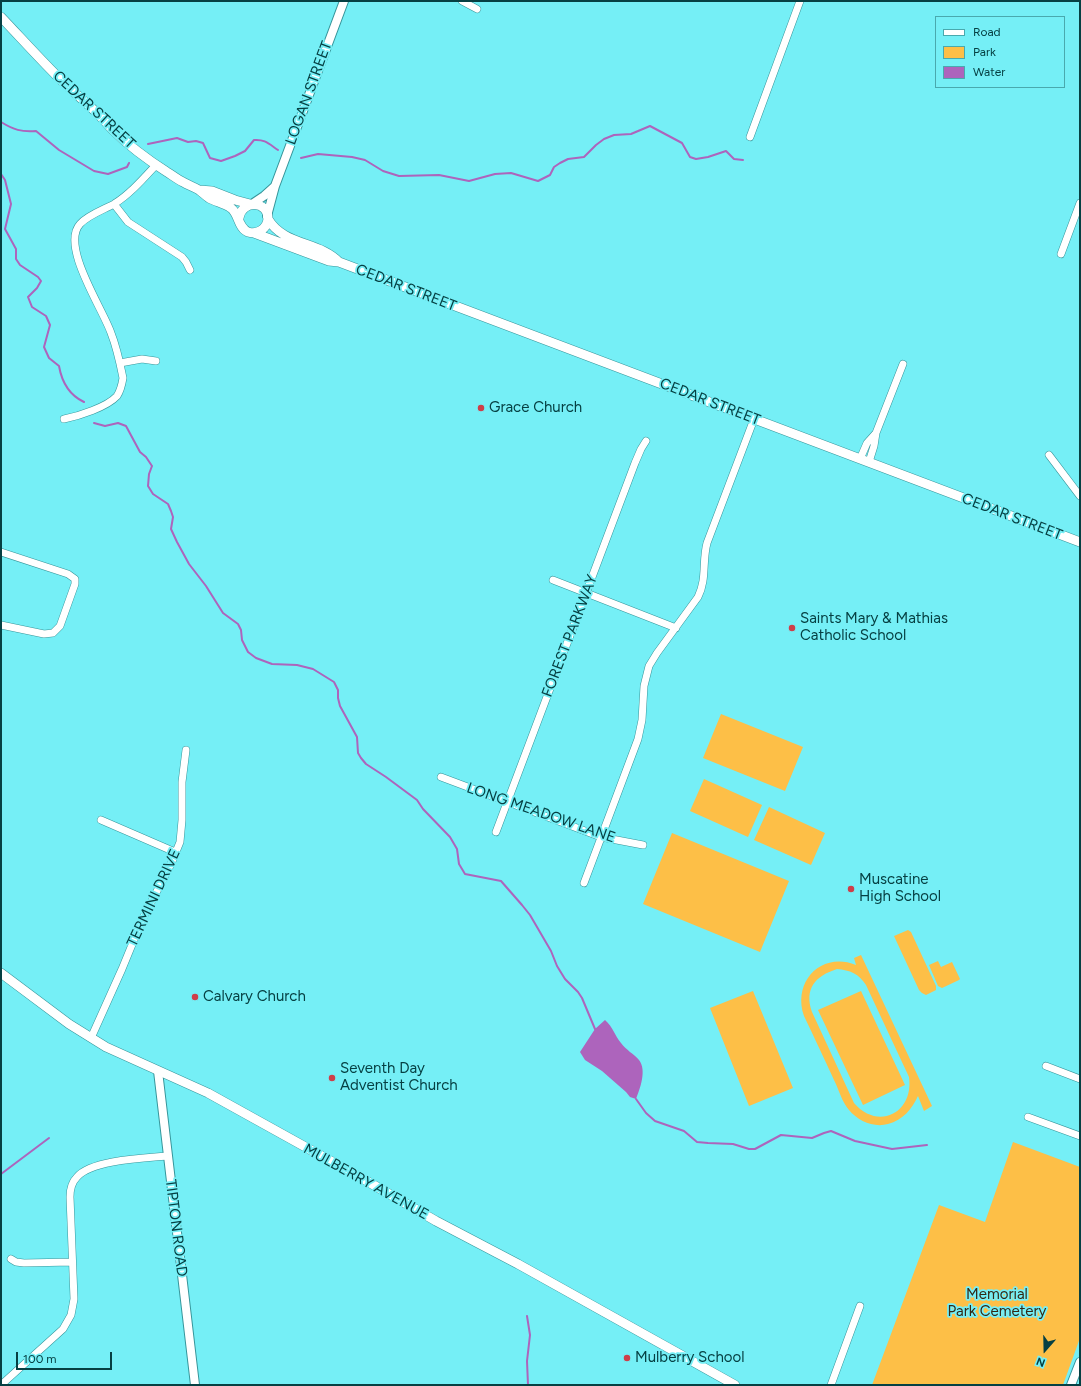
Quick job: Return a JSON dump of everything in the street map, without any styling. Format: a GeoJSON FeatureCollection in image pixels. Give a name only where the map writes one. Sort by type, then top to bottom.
{"type":"FeatureCollection","features":[{"type":"Feature","properties":{"kind":"main road","name":"CEDAR STREET"},"geometry":{"type":"LineString","coordinates":[[1,17],[58,77],[100,115],[113,130],[156,165],[199,190],[208,197],[231,208],[239,218]]}},
{"type":"Feature","properties":{"kind":"main road","name":"CEDAR STREET"},"geometry":{"type":"LineString","coordinates":[[199,190],[212,191],[251,204]]}},
{"type":"Feature","properties":{"kind":"main road"},"geometry":{"type":"LineString","coordinates":[[251,204],[256,204],[264,208],[268,217],[265,227],[254,233],[242,227],[239,218],[242,210],[251,204]]}},
{"type":"Feature","properties":{"kind":"main road","name":"CEDAR STREET"},"geometry":{"type":"LineString","coordinates":[[268,217],[272,226],[282,234],[332,255],[339,262]]}},
{"type":"Feature","properties":{"kind":"main road","name":"CEDAR STREET"},"geometry":{"type":"LineString","coordinates":[[254,233],[330,261],[339,262],[1080,542]]}},
{"type":"Feature","properties":{"kind":"main road","name":"MULBERRY AVENUE"},"geometry":{"type":"LineString","coordinates":[[1,973],[54,1013],[90,1038],[106,1047],[208,1093],[436,1221],[518,1264],[735,1385]]}},
{"type":"Feature","properties":{"kind":"street","name":"LOGAN STREET"},"geometry":{"type":"LineString","coordinates":[[268,217],[275,186],[344,1]]}},
{"type":"Feature","properties":{"kind":"street"},"geometry":{"type":"LineString","coordinates":[[462,1],[477,9]]}},
{"type":"Feature","properties":{"kind":"street"},"geometry":{"type":"LineString","coordinates":[[750,137],[800,1]]}},
{"type":"Feature","properties":{"kind":"street"},"geometry":{"type":"LineString","coordinates":[[64,419],[84,414],[109,402],[118,395],[123,378],[109,327],[82,272],[74,240],[75,234],[80,223],[114,204],[137,186],[156,165]]}},
{"type":"Feature","properties":{"kind":"street","name":"LOGAN STREET"},"geometry":{"type":"LineString","coordinates":[[251,204],[264,196],[275,186]]}},
{"type":"Feature","properties":{"kind":"street"},"geometry":{"type":"LineString","coordinates":[[1061,254],[1080,203]]}},
{"type":"Feature","properties":{"kind":"street"},"geometry":{"type":"LineString","coordinates":[[114,204],[128,222],[182,257],[190,270]]}},
{"type":"Feature","properties":{"kind":"street"},"geometry":{"type":"LineString","coordinates":[[120,363],[142,359],[156,361]]}},
{"type":"Feature","properties":{"kind":"street"},"geometry":{"type":"LineString","coordinates":[[869,462],[876,433],[902,364]]}},
{"type":"Feature","properties":{"kind":"street"},"geometry":{"type":"LineString","coordinates":[[584,883],[641,730],[646,674],[657,653],[698,597],[702,588],[705,573],[704,554],[707,543],[754,419]]}},
{"type":"Feature","properties":{"kind":"street"},"geometry":{"type":"LineString","coordinates":[[860,459],[867,443],[876,433]]}},
{"type":"Feature","properties":{"kind":"street","name":"FOREST PARKWAY"},"geometry":{"type":"LineString","coordinates":[[496,832],[635,463],[646,440]]}},
{"type":"Feature","properties":{"kind":"street"},"geometry":{"type":"LineString","coordinates":[[1049,455],[1079,494]]}},
{"type":"Feature","properties":{"kind":"street"},"geometry":{"type":"LineString","coordinates":[[1,552],[68,574],[74,579],[75,584],[60,626],[53,633],[44,634],[1,625]]}},
{"type":"Feature","properties":{"kind":"street"},"geometry":{"type":"LineString","coordinates":[[553,580],[676,628]]}},
{"type":"Feature","properties":{"kind":"street","name":"TERMINI DRIVE"},"geometry":{"type":"LineString","coordinates":[[90,1038],[122,969],[142,918],[171,864],[180,842],[182,833],[182,782],[186,750]]}},
{"type":"Feature","properties":{"kind":"street","name":"LONG MEADOW LANE"},"geometry":{"type":"LineString","coordinates":[[441,778],[600,837],[643,845]]}},
{"type":"Feature","properties":{"kind":"street"},"geometry":{"type":"LineString","coordinates":[[101,820],[175,852]]}},
{"type":"Feature","properties":{"kind":"street"},"geometry":{"type":"LineString","coordinates":[[1046,1066],[1080,1079]]}},
{"type":"Feature","properties":{"kind":"street","name":"TIPTON ROAD"},"geometry":{"type":"LineString","coordinates":[[158,1071],[195,1385]]}},
{"type":"Feature","properties":{"kind":"street"},"geometry":{"type":"LineString","coordinates":[[1028,1117],[1080,1136]]}},
{"type":"Feature","properties":{"kind":"street"},"geometry":{"type":"LineString","coordinates":[[1,1385],[63,1329],[71,1314],[74,1299],[70,1197],[72,1183],[76,1177],[88,1168],[104,1163],[167,1156]]}},
{"type":"Feature","properties":{"kind":"street"},"geometry":{"type":"LineString","coordinates":[[11,1259],[16,1262],[24,1263],[72,1262]]}},
{"type":"Feature","properties":{"kind":"street"},"geometry":{"type":"LineString","coordinates":[[831,1385],[860,1306]]}},
{"type":"Feature","properties":{"kind":"street"},"geometry":{"type":"LineString","coordinates":[[1071,1385],[1080,1362]]}},
{"type":"Feature","properties":{"kind":"green space"},"geometry":{"type":"Polygon","coordinates":[[[721,714],[803,747],[785,791],[703,758],[721,714]]]}},
{"type":"Feature","properties":{"kind":"green space"},"geometry":{"type":"Polygon","coordinates":[[[704,779],[762,805],[748,837],[690,811],[704,779]]]}},
{"type":"Feature","properties":{"kind":"green space"},"geometry":{"type":"Polygon","coordinates":[[[769,807],[825,833],[811,865],[754,840],[769,807]]]}},
{"type":"Feature","properties":{"kind":"green space"},"geometry":{"type":"Polygon","coordinates":[[[672,833],[789,881],[760,952],[643,904],[672,833]]]}},
{"type":"Feature","properties":{"kind":"green space"},"geometry":{"type":"Polygon","coordinates":[[[908,930],[911,932],[936,986],[936,990],[926,995],[919,990],[894,936],[908,930]]]}},
{"type":"Feature","properties":{"kind":"green space"},"geometry":{"type":"Polygon","coordinates":[[[861,955],[932,1106],[924,1111],[918,1096],[903,1117],[883,1125],[867,1123],[857,1117],[849,1110],[842,1100],[804,1016],[801,1003],[802,991],[806,981],[813,972],[821,966],[832,962],[844,962],[856,965],[854,958],[861,955]],[[837,969],[829,972],[813,984],[809,997],[812,1012],[854,1103],[863,1111],[873,1116],[883,1117],[892,1114],[900,1108],[906,1100],[909,1090],[909,1077],[866,985],[857,975],[837,969]]]}},
{"type":"Feature","properties":{"kind":"green space"},"geometry":{"type":"Polygon","coordinates":[[[938,961],[941,967],[952,962],[960,979],[942,988],[938,986],[929,965],[938,961]]]}},
{"type":"Feature","properties":{"kind":"green space"},"geometry":{"type":"Polygon","coordinates":[[[753,991],[793,1088],[749,1106],[710,1008],[753,991]]]}},
{"type":"Feature","properties":{"kind":"green space"},"geometry":{"type":"Polygon","coordinates":[[[861,991],[905,1085],[863,1105],[818,1010],[861,991]]]}},
{"type":"Feature","properties":{"kind":"green space","name":"Memorial Park Cemetery"},"geometry":{"type":"Polygon","coordinates":[[[1013,1142],[1080,1167],[1080,1338],[1063,1385],[872,1385],[939,1205],[985,1222],[1013,1142]]]}},
{"type":"Feature","properties":{"kind":"water"},"geometry":{"type":"Polygon","coordinates":[[[605,1020],[623,1045],[639,1060],[641,1064],[643,1074],[636,1099],[630,1097],[602,1071],[585,1060],[580,1052],[595,1029],[605,1020]]]}},
{"type":"Feature","properties":{"kind":"waterway"},"geometry":{"type":"LineString","coordinates":[[1,122],[18,130],[36,131],[59,150],[94,171],[108,174],[127,167],[129,163]]}},
{"type":"Feature","properties":{"kind":"waterway"},"geometry":{"type":"LineString","coordinates":[[301,158],[318,154],[352,157],[365,160],[383,171],[399,176],[439,175],[469,181],[495,174],[511,173],[538,181],[550,175],[554,167],[560,163],[568,159],[584,157],[604,139],[614,135],[631,134],[650,126],[682,143],[690,157],[696,159],[726,151],[734,159],[743,160]]}},
{"type":"Feature","properties":{"kind":"waterway"},"geometry":{"type":"LineString","coordinates":[[148,144],[177,138],[188,142],[196,141],[203,143],[210,158],[221,161],[245,151],[254,140],[264,141],[278,150]]}},
{"type":"Feature","properties":{"kind":"waterway"},"geometry":{"type":"LineString","coordinates":[[1,174],[5,180],[11,204],[5,229],[16,249],[16,259],[20,265],[38,277],[41,281],[37,288],[28,297],[32,307],[46,316],[50,325],[44,347],[49,358],[59,366],[62,378],[67,388],[74,396],[84,402]]}},
{"type":"Feature","properties":{"kind":"waterway"},"geometry":{"type":"LineString","coordinates":[[94,423],[105,426],[118,423],[126,426],[140,452],[146,457],[152,466],[149,474],[148,486],[153,494],[168,504],[173,517],[171,529],[177,542],[189,564],[206,586],[223,613],[238,624],[241,630],[242,640],[248,652],[256,658],[272,664],[297,665],[313,669],[334,682],[338,690],[340,706],[357,737],[358,753],[361,758],[366,764],[417,800],[423,809],[450,837],[457,849],[459,864],[465,874],[501,881],[522,905],[530,915],[551,951],[557,966],[565,979],[582,998],[595,1029]]}},
{"type":"Feature","properties":{"kind":"waterway"},"geometry":{"type":"LineString","coordinates":[[636,1099],[646,1113],[655,1121],[684,1131],[697,1142],[733,1144],[749,1149],[755,1149],[781,1135],[812,1138],[831,1131],[855,1141],[892,1149],[927,1145]]}},
{"type":"Feature","properties":{"kind":"waterway"},"geometry":{"type":"LineString","coordinates":[[1,1174],[49,1138]]}},
{"type":"Feature","properties":{"kind":"waterway"},"geometry":{"type":"LineString","coordinates":[[527,1316],[530,1335],[527,1361],[528,1385]]}},
{"type":"Feature","properties":{"kind":"place","name":"Grace Church"},"geometry":{"type":"Point","coordinates":[481,408]}},
{"type":"Feature","properties":{"kind":"place","name":"Saints Mary & Mathias Catholic School"},"geometry":{"type":"Point","coordinates":[792,628]}},
{"type":"Feature","properties":{"kind":"place","name":"Muscatine High School"},"geometry":{"type":"Point","coordinates":[851,889]}},
{"type":"Feature","properties":{"kind":"place","name":"Calvary Church"},"geometry":{"type":"Point","coordinates":[195,997]}},
{"type":"Feature","properties":{"kind":"place","name":"Seventh Day Adventist Church"},"geometry":{"type":"Point","coordinates":[332,1078]}},
{"type":"Feature","properties":{"kind":"place","name":"Mulberry School"},"geometry":{"type":"Point","coordinates":[627,1358]}}]}
